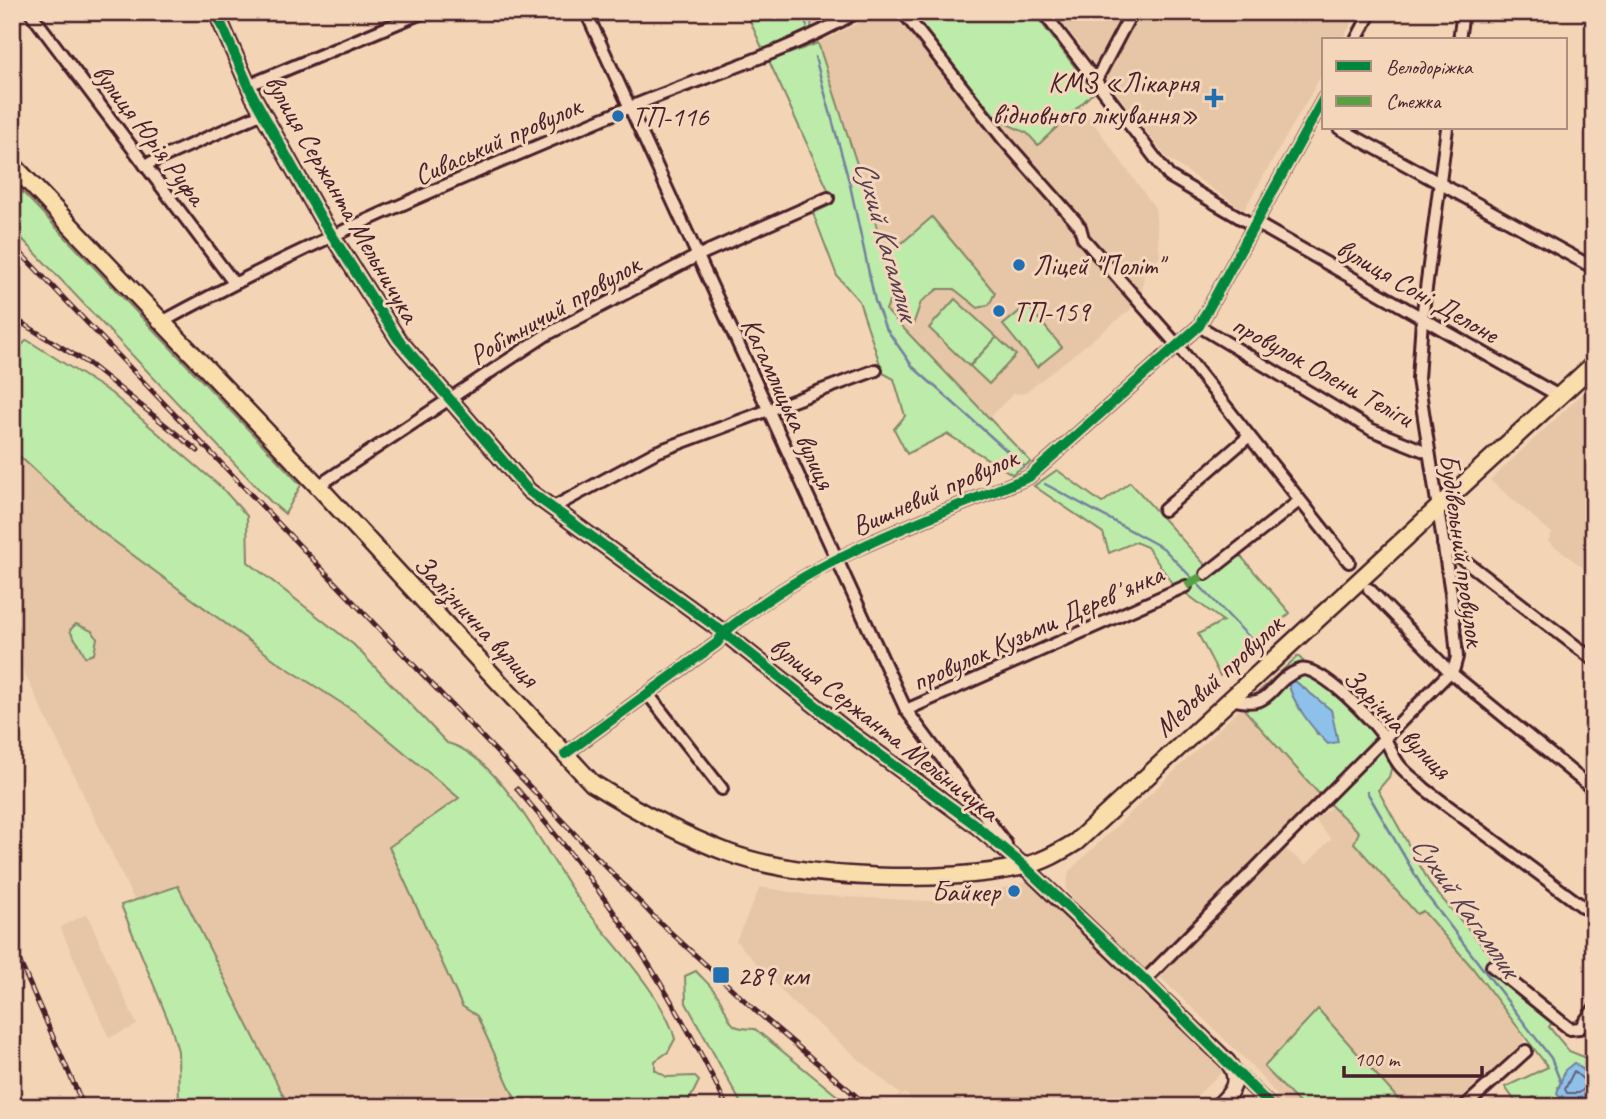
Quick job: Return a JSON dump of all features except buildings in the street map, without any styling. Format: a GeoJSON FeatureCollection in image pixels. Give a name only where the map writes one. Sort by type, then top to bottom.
{"type":"FeatureCollection","features":[{"type":"Feature","properties":{"kind":"main road","name":"Залізнична вулиця"},"geometry":{"type":"LineString","coordinates":[[12,164],[318,486],[592,783],[621,801],[730,853],[772,865],[895,877],[949,876],[1024,866]]}},
{"type":"Feature","properties":{"kind":"main road","name":"Медовий провулок"},"geometry":{"type":"LineString","coordinates":[[1024,866],[1052,856],[1076,842],[1594,364]]}},
{"type":"Feature","properties":{"kind":"street","name":"вулиця Юрія Руфа"},"geometry":{"type":"LineString","coordinates":[[30,12],[234,283]]}},
{"type":"Feature","properties":{"kind":"street","name":"вулиця Сержанта Мельничука"},"geometry":{"type":"LineString","coordinates":[[216,12],[248,85],[332,237],[398,338],[529,491],[723,632],[849,732],[934,791],[1024,866],[1145,980],[1272,1107]]}},
{"type":"Feature","properties":{"kind":"street"},"geometry":{"type":"LineString","coordinates":[[248,85],[424,12]]}},
{"type":"Feature","properties":{"kind":"street","name":"Кагамлицька вулиця"},"geometry":{"type":"LineString","coordinates":[[586,12],[906,710],[994,830],[1024,866]]}},
{"type":"Feature","properties":{"kind":"street","name":"Сиваський провулок"},"geometry":{"type":"LineString","coordinates":[[162,322],[234,283],[332,237],[629,107],[818,34],[857,12]]}},
{"type":"Feature","properties":{"kind":"street"},"geometry":{"type":"LineString","coordinates":[[903,12],[1004,141],[1078,225],[1089,245],[1178,346],[1349,562]]}},
{"type":"Feature","properties":{"kind":"street","name":"вулиця Соні Делоне"},"geometry":{"type":"LineString","coordinates":[[1043,12],[1169,176],[1559,396]]}},
{"type":"Feature","properties":{"kind":"street"},"geometry":{"type":"LineString","coordinates":[[1096,80],[1132,12]]}},
{"type":"Feature","properties":{"kind":"street"},"geometry":{"type":"LineString","coordinates":[[1459,38],[1463,12]]}},
{"type":"Feature","properties":{"kind":"street"},"geometry":{"type":"LineString","coordinates":[[1357,38],[1371,13]]}},
{"type":"Feature","properties":{"kind":"street"},"geometry":{"type":"LineString","coordinates":[[145,165],[263,113]]}},
{"type":"Feature","properties":{"kind":"street","name":"Вишневий провулок"},"geometry":{"type":"LineString","coordinates":[[565,754],[717,643],[723,632],[775,594],[836,559],[1028,477],[1199,326],[1255,225],[1320,117]]}},
{"type":"Feature","properties":{"kind":"street"},"geometry":{"type":"LineString","coordinates":[[1343,130],[1594,268]]}},
{"type":"Feature","properties":{"kind":"street","name":"Будівельний провулок"},"geometry":{"type":"LineString","coordinates":[[1145,980],[1450,672],[1457,657],[1418,379],[1422,319],[1447,130]]}},
{"type":"Feature","properties":{"kind":"street","name":"Робітничий провулок"},"geometry":{"type":"LineString","coordinates":[[318,486],[447,398],[547,335],[697,256],[828,198]]}},
{"type":"Feature","properties":{"kind":"street","name":"провулок Олени Теліги"},"geometry":{"type":"LineString","coordinates":[[1199,326],[1371,430],[1427,452]]}},
{"type":"Feature","properties":{"kind":"street"},"geometry":{"type":"LineString","coordinates":[[552,508],[656,452],[876,370]]}},
{"type":"Feature","properties":{"kind":"street"},"geometry":{"type":"LineString","coordinates":[[1164,510],[1248,437]]}},
{"type":"Feature","properties":{"kind":"street"},"geometry":{"type":"LineString","coordinates":[[1206,574],[1299,501]]}},
{"type":"Feature","properties":{"kind":"street"},"geometry":{"type":"LineString","coordinates":[[1443,544],[1594,660]]}},
{"type":"Feature","properties":{"kind":"street","name":"провулок Кузьми Деревʼянка"},"geometry":{"type":"LineString","coordinates":[[906,710],[1186,586]]}},
{"type":"Feature","properties":{"kind":"street"},"geometry":{"type":"LineString","coordinates":[[1369,589],[1450,672],[1594,790]]}},
{"type":"Feature","properties":{"kind":"street","name":"Зарічна вулиця"},"geometry":{"type":"LineString","coordinates":[[1231,699],[1249,704],[1259,702],[1290,674],[1307,668],[1338,689],[1385,739],[1389,751],[1402,768],[1425,789],[1594,915]]}},
{"type":"Feature","properties":{"kind":"street"},"geometry":{"type":"LineString","coordinates":[[648,694],[722,789]]}},
{"type":"Feature","properties":{"kind":"street"},"geometry":{"type":"LineString","coordinates":[[1492,965],[1559,1022],[1576,1030],[1594,1009]]}},
{"type":"Feature","properties":{"kind":"street"},"geometry":{"type":"LineString","coordinates":[[1464,1107],[1526,1051]]}},
{"type":"Feature","properties":{"kind":"street"},"geometry":{"type":"LineString","coordinates":[[1216,1107],[1232,1091],[1236,1082],[1235,1071]]}},
{"type":"Feature","properties":{"kind":"shaded area","name":"Ліцей \"Політ\""},"geometry":{"type":"Polygon","coordinates":[[[881,12],[908,12],[1005,124],[1027,133],[1038,145],[1081,106],[1155,208],[1160,257],[1144,272],[1144,299],[1025,393],[1013,394],[989,418],[886,310],[874,217],[818,43],[881,12]]]}},
{"type":"Feature","properties":{"kind":"shaded area","name":"КМЗ «Лікарня відновного лікування»"},"geometry":{"type":"Polygon","coordinates":[[[1054,12],[1358,12],[1343,38],[1322,38],[1322,74],[1244,210],[1167,158],[1054,12]]]}},
{"type":"Feature","properties":{"kind":"shaded area"},"geometry":{"type":"Polygon","coordinates":[[[1594,383],[1594,576],[1548,541],[1552,533],[1490,480],[1594,383]]]}},
{"type":"Feature","properties":{"kind":"shaded area"},"geometry":{"type":"Polygon","coordinates":[[[12,421],[248,562],[354,645],[447,743],[655,1107],[234,1107],[12,647],[12,421]]]}},
{"type":"Feature","properties":{"kind":"shaded area"},"geometry":{"type":"Polygon","coordinates":[[[1242,707],[1321,796],[1145,970],[1090,918],[1066,889],[1069,871],[1242,707]]]}},
{"type":"Feature","properties":{"kind":"shaded area"},"geometry":{"type":"Polygon","coordinates":[[[1334,805],[1360,833],[1354,843],[1417,914],[1423,911],[1471,966],[1525,1040],[1451,1107],[1434,1107],[1421,1094],[1406,1107],[1287,1107],[1252,1066],[1156,973],[1286,849],[1306,865],[1331,839],[1315,820],[1334,805]]]}},
{"type":"Feature","properties":{"kind":"shaded area"},"geometry":{"type":"Polygon","coordinates":[[[1027,882],[1224,1070],[1185,1107],[920,1107],[905,1093],[902,1096],[792,1002],[736,941],[760,887],[809,895],[946,902],[1027,882]]]}},
{"type":"Feature","properties":{"kind":"shaded area"},"geometry":{"type":"Polygon","coordinates":[[[87,914],[137,1025],[109,1038],[60,927],[87,914]]]}},
{"type":"Feature","properties":{"kind":"green space"},"geometry":{"type":"Polygon","coordinates":[[[746,12],[812,12],[811,31],[763,50],[746,12]]]}},
{"type":"Feature","properties":{"kind":"green space"},"geometry":{"type":"Polygon","coordinates":[[[908,12],[1033,12],[1094,92],[1038,145],[1027,133],[998,120],[908,12]]]}},
{"type":"Feature","properties":{"kind":"green space"},"geometry":{"type":"Polygon","coordinates":[[[818,43],[874,217],[893,291],[886,310],[1031,462],[1012,474],[947,434],[907,454],[894,429],[905,416],[894,379],[883,373],[859,301],[837,276],[813,213],[831,205],[830,194],[769,61],[818,43]]]}},
{"type":"Feature","properties":{"kind":"green space"},"geometry":{"type":"Polygon","coordinates":[[[12,181],[301,485],[285,514],[12,228],[12,181]]]}},
{"type":"Feature","properties":{"kind":"green space"},"geometry":{"type":"Polygon","coordinates":[[[932,217],[995,293],[989,305],[978,308],[954,289],[938,289],[921,302],[913,325],[891,305],[896,291],[888,255],[932,217]]]}},
{"type":"Feature","properties":{"kind":"green space"},"geometry":{"type":"Polygon","coordinates":[[[955,299],[1016,355],[989,384],[970,366],[996,338],[969,366],[929,328],[955,299]]]}},
{"type":"Feature","properties":{"kind":"green space"},"geometry":{"type":"Polygon","coordinates":[[[1027,305],[1062,347],[1037,367],[1003,325],[1027,305]]]}},
{"type":"Feature","properties":{"kind":"green space"},"geometry":{"type":"Polygon","coordinates":[[[27,340],[111,393],[222,488],[247,516],[248,562],[354,645],[447,743],[467,752],[487,768],[506,790],[585,908],[636,970],[660,1005],[675,1039],[668,1052],[655,1061],[655,1070],[667,1077],[694,1076],[699,1081],[686,1107],[519,1107],[477,1016],[462,1006],[389,847],[459,798],[357,713],[279,663],[95,527],[12,449],[12,355],[27,340]]]}},
{"type":"Feature","properties":{"kind":"green space"},"geometry":{"type":"Polygon","coordinates":[[[1057,470],[1102,503],[1130,482],[1207,567],[1233,547],[1290,613],[1220,676],[1198,634],[1223,621],[1172,583],[1147,547],[1135,542],[1109,553],[1103,533],[1034,486],[1057,470]]]}},
{"type":"Feature","properties":{"kind":"green space"},"geometry":{"type":"Polygon","coordinates":[[[76,624],[92,631],[97,638],[94,654],[85,657],[70,630],[76,624]]]}},
{"type":"Feature","properties":{"kind":"green space"},"geometry":{"type":"Polygon","coordinates":[[[1298,656],[1375,735],[1393,762],[1389,777],[1378,790],[1432,887],[1553,1021],[1549,1027],[1569,1051],[1594,1061],[1594,1078],[1574,1063],[1558,1087],[1560,1098],[1584,1102],[1589,1107],[1539,1107],[1534,1097],[1518,1105],[1505,1087],[1548,1067],[1471,966],[1423,911],[1417,914],[1354,843],[1359,832],[1321,796],[1242,707],[1298,656]],[[1296,682],[1317,734],[1333,727],[1331,710],[1296,682]]]}},
{"type":"Feature","properties":{"kind":"green space"},"geometry":{"type":"Polygon","coordinates":[[[178,886],[289,1107],[179,1107],[178,1051],[171,1027],[121,905],[178,886]]]}},
{"type":"Feature","properties":{"kind":"green space"},"geometry":{"type":"Polygon","coordinates":[[[696,971],[716,993],[735,1026],[755,1029],[851,1107],[743,1107],[686,1003],[685,976],[696,971]]]}},
{"type":"Feature","properties":{"kind":"green space"},"geometry":{"type":"Polygon","coordinates":[[[1318,1009],[1398,1099],[1391,1107],[1303,1107],[1264,1067],[1318,1009]]]}},
{"type":"Feature","properties":{"kind":"water"},"geometry":{"type":"Polygon","coordinates":[[[1288,681],[1296,682],[1331,710],[1338,742],[1328,744],[1316,731],[1298,706],[1288,681]]]}},
{"type":"Feature","properties":{"kind":"water"},"geometry":{"type":"Polygon","coordinates":[[[1574,1063],[1594,1078],[1594,1091],[1584,1102],[1563,1100],[1557,1093],[1565,1070],[1574,1063]]]}},
{"type":"Feature","properties":{"kind":"waterway","name":"Сухий Кагамлик"},"geometry":{"type":"LineString","coordinates":[[801,12],[807,26]]}},
{"type":"Feature","properties":{"kind":"waterway","name":"Сухий Кагамлик"},"geometry":{"type":"LineString","coordinates":[[815,57],[850,185],[875,301],[885,327],[913,367],[1024,466]]}},
{"type":"Feature","properties":{"kind":"waterway","name":"Сухий Кагамлик"},"geometry":{"type":"LineString","coordinates":[[1045,484],[1163,548],[1252,640]]}},
{"type":"Feature","properties":{"kind":"waterway","name":"Сухий Кагамлик"},"geometry":{"type":"LineString","coordinates":[[1367,792],[1428,897],[1551,1058],[1561,1083]]}},
{"type":"Feature","properties":{"kind":"waterway","name":"Сухий Кагамлик"},"geometry":{"type":"LineString","coordinates":[[1563,1096],[1564,1107]]}},
{"type":"Feature","properties":{"kind":"railway"},"geometry":{"type":"LineString","coordinates":[[12,244],[654,917],[756,1011],[869,1107]]}},
{"type":"Feature","properties":{"kind":"railway"},"geometry":{"type":"LineString","coordinates":[[12,317],[89,364],[198,451]]}},
{"type":"Feature","properties":{"kind":"railway"},"geometry":{"type":"LineString","coordinates":[[517,789],[578,863],[633,940],[683,1022],[727,1107]]}},
{"type":"Feature","properties":{"kind":"railway"},"geometry":{"type":"LineString","coordinates":[[12,944],[84,1107]]}},
{"type":"Feature","properties":{"kind":"marked path"},"geometry":{"type":"LineString","coordinates":[[1186,586],[1206,574]]}},
{"type":"Feature","properties":{"kind":"cycle path"},"geometry":{"type":"LineString","coordinates":[[216,12],[253,96],[321,218],[398,339],[529,491],[723,632],[849,732],[973,823],[1024,866],[1145,980],[1272,1107]]}},
{"type":"Feature","properties":{"kind":"cycle path"},"geometry":{"type":"LineString","coordinates":[[565,754],[717,643],[733,626],[784,589],[851,552],[1029,477],[1199,326],[1322,102]]}},
{"type":"Feature","properties":{"kind":"place","name":"КМЗ «Лікарня відновного лікування»"},"geometry":{"type":"Point","coordinates":[1214,98]}},
{"type":"Feature","properties":{"kind":"place","name":"ТП-116"},"geometry":{"type":"Point","coordinates":[618,116]}},
{"type":"Feature","properties":{"kind":"place","name":"Ліцей \"Політ\""},"geometry":{"type":"Point","coordinates":[1019,265]}},
{"type":"Feature","properties":{"kind":"place","name":"ТП-159"},"geometry":{"type":"Point","coordinates":[999,311]}},
{"type":"Feature","properties":{"kind":"place","name":"Байкер"},"geometry":{"type":"Point","coordinates":[1014,891]}},
{"type":"Feature","properties":{"kind":"place","name":"289 км"},"geometry":{"type":"Point","coordinates":[721,975]}}]}
